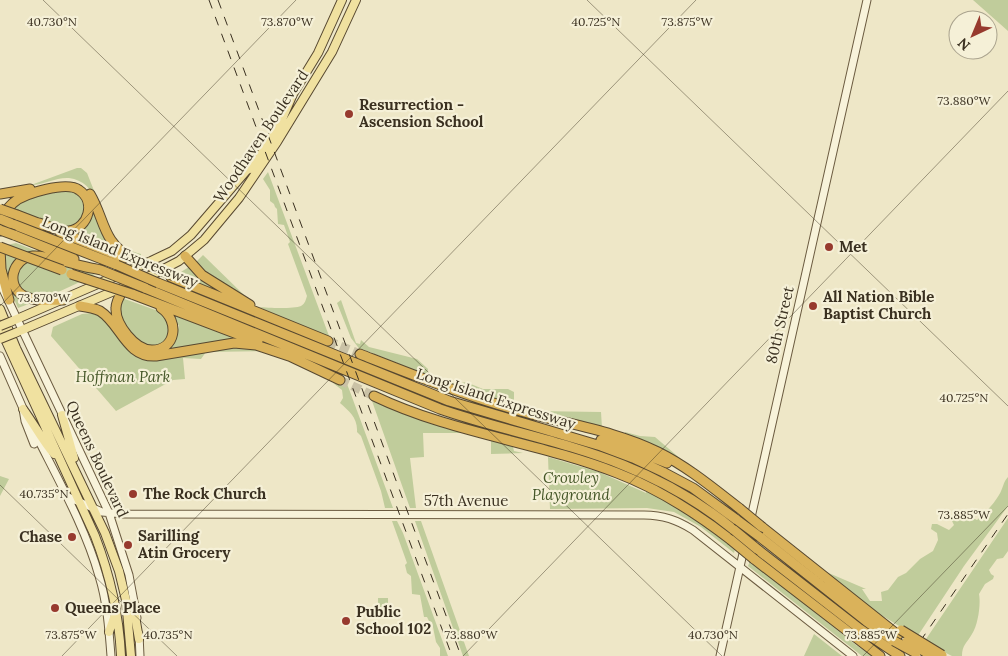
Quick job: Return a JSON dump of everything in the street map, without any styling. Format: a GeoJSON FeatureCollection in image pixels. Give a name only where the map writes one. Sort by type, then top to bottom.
{"type":"FeatureCollection","features":[{"type":"Feature","properties":{"kind":"highway"},"geometry":{"type":"LineString","coordinates":[[0,194],[14,193],[62,181],[80,184],[91,195],[104,230],[111,242],[131,259]]}},
{"type":"Feature","properties":{"kind":"highway"},"geometry":{"type":"LineString","coordinates":[[0,230],[8,210],[16,201],[24,196],[69,186],[79,190],[87,198],[88,215],[79,228],[64,231],[39,224]]}},
{"type":"Feature","properties":{"kind":"highway"},"geometry":{"type":"LineString","coordinates":[[0,209],[131,259],[328,341]]}},
{"type":"Feature","properties":{"kind":"highway","name":"Long Island Expressway"},"geometry":{"type":"LineString","coordinates":[[0,219],[117,265],[433,396],[481,412],[601,446],[648,464],[693,488],[866,621],[898,635],[921,656]]}},
{"type":"Feature","properties":{"kind":"highway","name":"Long Island Expressway"},"geometry":{"type":"LineString","coordinates":[[0,230],[440,409],[488,425],[591,454],[653,478],[682,494],[734,530],[853,624],[900,656]]}},
{"type":"Feature","properties":{"kind":"highway"},"geometry":{"type":"LineString","coordinates":[[9,300],[1,268],[0,248],[71,274],[128,292],[243,336],[340,380]]}},
{"type":"Feature","properties":{"kind":"highway"},"geometry":{"type":"LineString","coordinates":[[63,300],[35,299],[21,294],[13,282],[14,270],[18,264],[26,258],[46,256],[102,270]]}},
{"type":"Feature","properties":{"kind":"highway"},"geometry":{"type":"LineString","coordinates":[[185,256],[196,270],[206,278],[280,322]]}},
{"type":"Feature","properties":{"kind":"highway"},"geometry":{"type":"LineString","coordinates":[[128,292],[162,308],[171,318],[173,333],[164,346],[152,350],[141,347],[120,324],[116,307],[118,298],[128,292]]}},
{"type":"Feature","properties":{"kind":"highway"},"geometry":{"type":"LineString","coordinates":[[80,306],[97,309],[131,347],[144,355],[156,356],[218,345],[242,343],[263,347],[289,356]]}},
{"type":"Feature","properties":{"kind":"highway"},"geometry":{"type":"LineString","coordinates":[[360,354],[435,384],[502,406],[604,432],[667,457],[705,482],[739,508],[898,635],[932,656]]}},
{"type":"Feature","properties":{"kind":"highway"},"geometry":{"type":"LineString","coordinates":[[374,396],[429,418],[594,465],[645,484],[680,504],[731,540],[880,656]]}},
{"type":"Feature","properties":{"kind":"highway"},"geometry":{"type":"LineString","coordinates":[[553,432],[586,436],[632,449],[705,482]]}},
{"type":"Feature","properties":{"kind":"highway"},"geometry":{"type":"LineString","coordinates":[[898,635],[944,655]]}},
{"type":"Feature","properties":{"kind":"main road","name":"Woodhaven Boulevard"},"geometry":{"type":"LineString","coordinates":[[0,327],[144,264],[178,246],[198,229],[247,170],[252,168],[270,142],[293,94],[318,53],[342,0]]}},
{"type":"Feature","properties":{"kind":"main road","name":"Woodhaven Boulevard"},"geometry":{"type":"LineString","coordinates":[[0,339],[80,306],[128,292],[185,256],[204,240],[231,208],[275,145],[332,52],[356,0]]}},
{"type":"Feature","properties":{"kind":"main road"},"geometry":{"type":"LineString","coordinates":[[178,246],[185,256]]}},
{"type":"Feature","properties":{"kind":"main road","name":"Queens Boulevard"},"geometry":{"type":"LineString","coordinates":[[0,309],[16,348],[105,533],[119,571],[126,600],[131,656]]}},
{"type":"Feature","properties":{"kind":"main road"},"geometry":{"type":"LineString","coordinates":[[0,327],[106,564],[116,606],[122,656]]}},
{"type":"Feature","properties":{"kind":"main road"},"geometry":{"type":"LineString","coordinates":[[23,409],[35,425],[45,444],[61,462]]}},
{"type":"Feature","properties":{"kind":"main road"},"geometry":{"type":"LineString","coordinates":[[62,415],[81,482]]}},
{"type":"Feature","properties":{"kind":"main road"},"geometry":{"type":"LineString","coordinates":[[126,600],[135,616],[139,639]]}},
{"type":"Feature","properties":{"kind":"main road"},"geometry":{"type":"LineString","coordinates":[[109,632],[114,620],[116,606]]}},
{"type":"Feature","properties":{"kind":"street","name":"80th Street"},"geometry":{"type":"LineString","coordinates":[[720,656],[867,0]]}},
{"type":"Feature","properties":{"kind":"street","name":"Queens Boulevard"},"geometry":{"type":"LineString","coordinates":[[0,283],[9,300],[19,331],[109,513],[130,575],[138,622],[140,656]]}},
{"type":"Feature","properties":{"kind":"street"},"geometry":{"type":"LineString","coordinates":[[0,356],[23,409],[86,540],[98,574],[109,632],[111,656]]}},
{"type":"Feature","properties":{"kind":"street"},"geometry":{"type":"LineString","coordinates":[[23,409],[25,421],[34,444]]}},
{"type":"Feature","properties":{"kind":"street","name":"57th Avenue"},"geometry":{"type":"LineString","coordinates":[[66,496],[109,513],[201,515],[655,515],[677,520],[686,526],[853,656]]}},
{"type":"Feature","properties":{"kind":"green space"},"geometry":{"type":"Polygon","coordinates":[[[973,0],[1008,0],[1008,31],[998,22],[998,10],[984,10],[973,0]]]}},
{"type":"Feature","properties":{"kind":"green space"},"geometry":{"type":"Polygon","coordinates":[[[81,168],[87,173],[112,236],[129,250],[141,254],[141,256],[137,258],[133,256],[114,242],[95,199],[86,185],[79,181],[64,178],[31,185],[81,168]]]}},
{"type":"Feature","properties":{"kind":"green space"},"geometry":{"type":"Polygon","coordinates":[[[268,172],[335,352],[326,345],[329,339],[259,307],[298,307],[303,304],[307,296],[288,244],[290,242],[284,225],[278,224],[277,209],[270,201],[270,190],[263,179],[268,172]]]}},
{"type":"Feature","properties":{"kind":"green space"},"geometry":{"type":"Polygon","coordinates":[[[65,190],[78,194],[84,202],[84,216],[75,227],[57,227],[11,209],[30,198],[65,190]]]}},
{"type":"Feature","properties":{"kind":"green space"},"geometry":{"type":"Polygon","coordinates":[[[91,203],[111,247],[110,248],[74,234],[91,203]]]}},
{"type":"Feature","properties":{"kind":"green space"},"geometry":{"type":"Polygon","coordinates":[[[16,243],[39,252],[26,256],[10,278],[34,302],[18,308],[6,282],[2,246],[16,243]]]}},
{"type":"Feature","properties":{"kind":"green space"},"geometry":{"type":"Polygon","coordinates":[[[203,255],[245,296],[243,298],[203,272],[196,262],[203,255]]]}},
{"type":"Feature","properties":{"kind":"green space"},"geometry":{"type":"Polygon","coordinates":[[[48,260],[95,275],[54,294],[36,297],[28,296],[16,285],[17,272],[24,263],[48,260]]]}},
{"type":"Feature","properties":{"kind":"green space"},"geometry":{"type":"Polygon","coordinates":[[[189,267],[195,275],[216,290],[176,275],[189,267]]]}},
{"type":"Feature","properties":{"kind":"green space"},"geometry":{"type":"Polygon","coordinates":[[[122,298],[161,312],[170,325],[167,341],[153,348],[138,341],[122,321],[119,310],[122,298]]]}},
{"type":"Feature","properties":{"kind":"green space"},"geometry":{"type":"Polygon","coordinates":[[[341,300],[356,343],[360,344],[361,340],[369,347],[417,359],[428,369],[427,375],[362,349],[361,351],[351,338],[337,303],[341,300]]]}},
{"type":"Feature","properties":{"kind":"green space","name":"Hoffman Park"},"geometry":{"type":"Polygon","coordinates":[[[92,313],[104,319],[136,355],[239,346],[267,351],[206,352],[201,359],[183,358],[185,379],[173,380],[116,411],[51,336],[53,327],[82,314],[92,313]]]}},
{"type":"Feature","properties":{"kind":"green space"},"geometry":{"type":"Polygon","coordinates":[[[173,315],[242,341],[163,352],[174,340],[177,333],[179,325],[176,324],[173,315]]]}},
{"type":"Feature","properties":{"kind":"green space"},"geometry":{"type":"Polygon","coordinates":[[[343,375],[393,508],[385,508],[381,491],[361,436],[357,432],[356,423],[350,412],[340,403],[343,398],[342,390],[333,383],[338,384],[343,375]]]}},
{"type":"Feature","properties":{"kind":"green space"},"geometry":{"type":"Polygon","coordinates":[[[443,379],[456,384],[466,382],[483,389],[508,389],[514,392],[514,405],[441,381],[443,379]]]}},
{"type":"Feature","properties":{"kind":"green space"},"geometry":{"type":"Polygon","coordinates":[[[372,401],[415,418],[466,433],[423,433],[424,457],[410,458],[416,508],[410,508],[372,401]]]}},
{"type":"Feature","properties":{"kind":"green space"},"geometry":{"type":"Polygon","coordinates":[[[534,411],[601,412],[602,428],[534,411]]]}},
{"type":"Feature","properties":{"kind":"green space"},"geometry":{"type":"Polygon","coordinates":[[[625,432],[655,437],[682,460],[667,451],[625,432]]]}},
{"type":"Feature","properties":{"kind":"green space"},"geometry":{"type":"Polygon","coordinates":[[[491,440],[513,447],[514,451],[523,453],[491,454],[491,440]]]}},
{"type":"Feature","properties":{"kind":"green space","name":"Crowley Playground"},"geometry":{"type":"Polygon","coordinates":[[[548,457],[599,472],[646,493],[646,490],[693,517],[735,549],[734,553],[701,527],[674,512],[647,508],[550,509],[548,457]]]}},
{"type":"Feature","properties":{"kind":"green space"},"geometry":{"type":"Polygon","coordinates":[[[0,476],[9,479],[0,496],[0,476]]]}},
{"type":"Feature","properties":{"kind":"green space"},"geometry":{"type":"Polygon","coordinates":[[[1008,477],[1008,506],[964,566],[917,637],[873,610],[824,571],[866,589],[862,589],[870,601],[882,601],[881,592],[888,590],[898,577],[906,573],[920,559],[933,551],[938,540],[937,533],[931,529],[932,524],[937,524],[949,530],[954,525],[951,519],[959,515],[966,515],[977,520],[994,502],[1008,477]]]}},
{"type":"Feature","properties":{"kind":"green space"},"geometry":{"type":"Polygon","coordinates":[[[1008,518],[1008,551],[1003,558],[997,559],[989,570],[994,576],[993,579],[985,584],[979,594],[980,603],[977,620],[974,630],[964,647],[962,656],[952,656],[924,642],[1008,518]]]}},
{"type":"Feature","properties":{"kind":"green space"},"geometry":{"type":"Polygon","coordinates":[[[392,521],[397,521],[403,533],[448,656],[440,656],[440,648],[436,642],[432,622],[427,617],[424,617],[420,595],[412,594],[411,576],[407,573],[405,565],[407,563],[392,521]]]}},
{"type":"Feature","properties":{"kind":"green space"},"geometry":{"type":"Polygon","coordinates":[[[415,521],[421,521],[469,656],[463,656],[415,521]]]}},
{"type":"Feature","properties":{"kind":"green space"},"geometry":{"type":"Polygon","coordinates":[[[750,561],[872,656],[862,656],[748,566],[750,561]]]}},
{"type":"Feature","properties":{"kind":"green space"},"geometry":{"type":"Polygon","coordinates":[[[378,598],[388,598],[388,614],[378,614],[378,598]]]}},
{"type":"Feature","properties":{"kind":"green space"},"geometry":{"type":"Polygon","coordinates":[[[814,634],[842,656],[804,656],[814,634]]]}},
{"type":"Feature","properties":{"kind":"tunnel"},"geometry":{"type":"LineString","coordinates":[[328,341],[360,354]]}},
{"type":"Feature","properties":{"kind":"tunnel"},"geometry":{"type":"LineString","coordinates":[[340,380],[374,396]]}},
{"type":"Feature","properties":{"kind":"railway"},"geometry":{"type":"LineString","coordinates":[[209,0],[452,656]]}},
{"type":"Feature","properties":{"kind":"railway"},"geometry":{"type":"LineString","coordinates":[[218,0],[461,656]]}},
{"type":"Feature","properties":{"kind":"railway"},"geometry":{"type":"LineString","coordinates":[[910,656],[1008,514]]}},
{"type":"Feature","properties":{"kind":"place","name":"Resurrection - Ascension School"},"geometry":{"type":"Point","coordinates":[349,114]}},
{"type":"Feature","properties":{"kind":"place","name":"Met"},"geometry":{"type":"Point","coordinates":[829,247]}},
{"type":"Feature","properties":{"kind":"place","name":"All Nation Bible Baptist Church"},"geometry":{"type":"Point","coordinates":[813,306]}},
{"type":"Feature","properties":{"kind":"place","name":"The Rock Church"},"geometry":{"type":"Point","coordinates":[133,494]}},
{"type":"Feature","properties":{"kind":"place","name":"Chase"},"geometry":{"type":"Point","coordinates":[72,537]}},
{"type":"Feature","properties":{"kind":"place","name":"Sarilling Atin Grocery"},"geometry":{"type":"Point","coordinates":[128,545]}},
{"type":"Feature","properties":{"kind":"place","name":"Queens Place"},"geometry":{"type":"Point","coordinates":[55,608]}},
{"type":"Feature","properties":{"kind":"place","name":"Public School 102"},"geometry":{"type":"Point","coordinates":[346,621]}}]}
